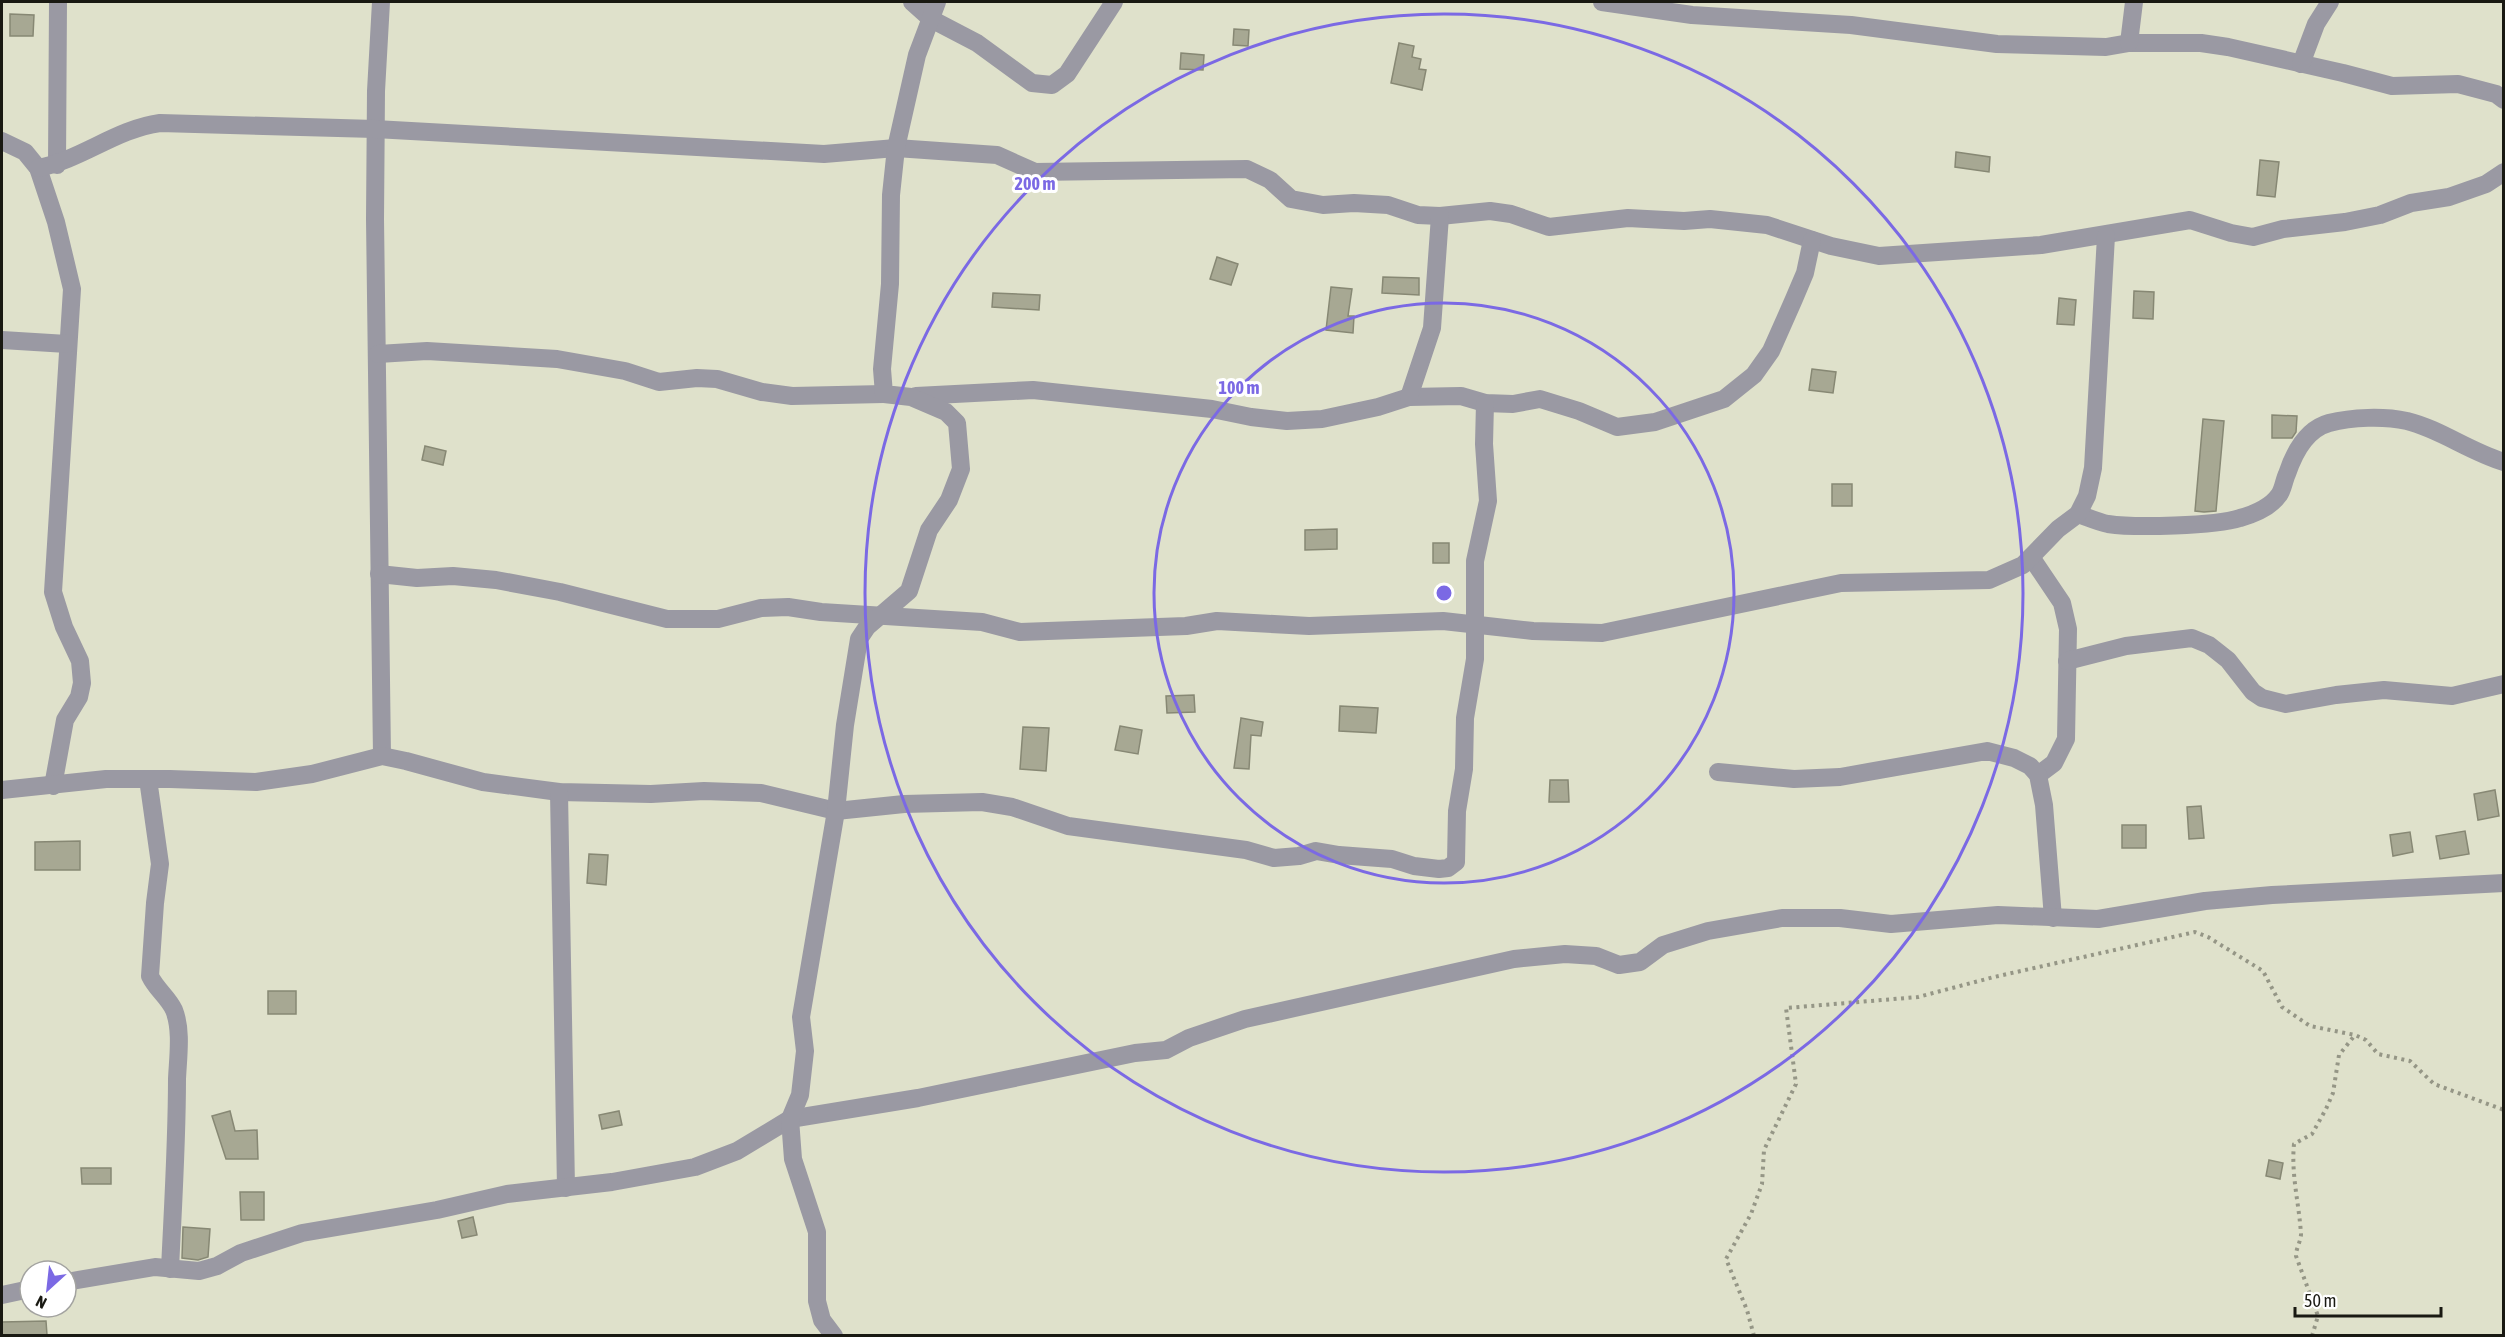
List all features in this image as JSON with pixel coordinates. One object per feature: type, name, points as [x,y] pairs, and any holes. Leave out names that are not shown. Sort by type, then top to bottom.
[{"type":"street","points":[[57,165],[58,2]]},
{"type":"street","points":[[381,2],[375,129],[382,756]]},
{"type":"street","points":[[912,2],[931,19],[977,43],[1032,83],[1052,85],[1067,74],[1114,2]]},
{"type":"street","points":[[884,394],[882,369],[890,284],[891,195],[896,148],[916,55],[937,2]]},
{"type":"street","points":[[1602,2],[1692,15],[1851,25],[1997,44],[2106,47],[2129,43],[2201,43],[2392,86],[2458,84],[2501,93]]},
{"type":"street","points":[[2129,43],[2134,2]]},
{"type":"street","points":[[2301,64],[2316,24],[2330,2]]},
{"type":"street","points":[[38,168],[57,165],[124,132],[144,125],[160,123],[375,129],[824,154],[896,148],[996,155],[1035,172],[1247,169],[1270,180],[1291,199],[1323,205],[1388,205],[1418,215],[1440,216],[1490,211],[1511,214],[1549,227],[1628,218],[1684,221],[1710,219],[1767,225],[1831,246],[1879,256],[2041,245],[2106,236],[2190,220],[2231,233],[2253,237],[2283,229],[2345,222],[2380,214],[2411,203],[2449,197],[2486,184],[2504,172]]},
{"type":"street","points":[[2,141],[25,152],[38,168],[56,222],[72,289],[54,592],[64,627],[80,661],[82,682],[79,697],[65,720],[53,786]]},
{"type":"street","points":[[1409,397],[1432,327],[1440,216]]},
{"type":"street","points":[[379,574],[417,578],[453,576],[496,580],[560,592],[667,619],[718,619],[761,608],[788,607],[821,612],[933,617],[982,622],[1020,632],[1186,626],[1217,621],[1309,626],[1400,622],[1474,623],[1533,631],[1602,633],[1841,583],[1989,580],[2023,565],[2058,529],[2078,514],[2087,496],[2092,468],[2106,236]]},
{"type":"street","points":[[378,354],[427,351],[557,359],[617,369],[659,382],[697,378],[717,380],[762,392],[792,396],[884,394],[911,397],[1033,390],[1212,409],[1287,421],[1322,419],[1378,407],[1409,397],[1461,396],[1485,403],[1513,404],[1539,399],[1579,411],[1617,427],[1654,422],[1724,399],[1754,375],[1770,351],[1805,273],[1812,240]]},
{"type":"street","points":[[2,340],[68,344]]},
{"type":"street","points":[[834,1335],[822,1320],[817,1301],[817,1232],[793,1159],[790,1119],[800,1095],[805,1051],[801,1017],[836,811],[845,725],[859,639],[867,627],[909,591],[929,530],[949,500],[961,469],[957,423],[946,412],[911,397]]},
{"type":"street","points":[[2,790],[106,779],[256,782],[312,774],[382,756],[483,782],[559,792],[761,793],[836,811],[904,804],[982,801],[1012,807],[1068,826],[1246,850],[1274,858],[1299,856],[1316,851],[1392,859],[1414,866],[1449,868],[1456,862],[1457,811],[1464,769],[1465,718],[1475,659],[1475,561],[1488,501],[1484,444],[1485,403]]},
{"type":"street","points":[[2078,514],[2107,524],[2150,525],[2238,519],[2264,510],[2279,495],[2290,465],[2312,431],[2328,423],[2351,420],[2386,418],[2408,421],[2482,455],[2504,462]]},
{"type":"street","points":[[2031,557],[2062,603],[2068,629],[2066,739],[2054,763],[2038,775]]},
{"type":"street","points":[[2067,661],[2126,646],[2192,638],[2209,645],[2228,660],[2253,692],[2262,698],[2286,704],[2336,695],[2384,690],[2452,696],[2504,684]]},
{"type":"street","points":[[1718,772],[1794,779],[1840,777],[1987,751],[2014,758],[2030,766],[2038,775],[2046,824],[2053,918]]},
{"type":"street","points":[[148,779],[160,864],[150,976],[174,1010],[178,1030],[177,1122],[170,1269]]},
{"type":"street","points":[[559,792],[566,1188]]},
{"type":"street","points":[[78,1280],[155,1268],[200,1271],[217,1266],[241,1253],[302,1233],[437,1210],[507,1194],[566,1188],[695,1167],[737,1151],[790,1119],[918,1098],[1135,1053],[1166,1050],[1189,1038],[1245,1019],[1514,959],[1566,954],[1596,956],[1619,965],[1640,962],[1663,945],[1708,931],[1782,918],[1840,918],[1892,924],[1998,915],[2098,919],[2205,901],[2272,895],[2504,883]]},
{"type":"street","points":[[2,1295],[18,1292]]},
{"type":"path","points":[[1754,1335],[1747,1310],[1726,1259],[1751,1214],[1762,1184],[1764,1150],[1796,1084],[1786,1008],[1918,997],[1994,977],[2194,932],[2208,937],[2263,971],[2282,1007],[2289,1014],[2310,1026],[2355,1035],[2366,1040],[2379,1054],[2410,1061],[2434,1084],[2504,1110]]},
{"type":"path","points":[[2312,1335],[2318,1316],[2296,1256],[2296,1248],[2301,1238],[2294,1186],[2294,1144],[2312,1134],[2326,1109],[2333,1094],[2338,1056],[2355,1035]]},
{"type":"building","points":[[10,14],[34,15],[33,36],[10,36]]},
{"type":"building","points":[[1234,29],[1249,30],[1248,46],[1233,45]]},
{"type":"building","points":[[1399,43],[1414,46],[1412,57],[1421,59],[1419,69],[1426,70],[1422,90],[1391,83]]},
{"type":"building","points":[[1181,53],[1204,55],[1203,70],[1180,69]]},
{"type":"building","points":[[1956,152],[1990,157],[1989,172],[1955,167]]},
{"type":"building","points":[[2260,160],[2279,162],[2275,197],[2257,195]]},
{"type":"building","points":[[1217,257],[1238,264],[1231,285],[1210,279]]},
{"type":"building","points":[[1383,277],[1419,278],[1419,295],[1382,293]]},
{"type":"building","points":[[1331,287],[1352,289],[1348,316],[1354,316],[1353,333],[1326,330]]},
{"type":"building","points":[[2134,291],[2154,292],[2153,319],[2133,318]]},
{"type":"building","points":[[993,293],[1040,295],[1039,310],[992,307]]},
{"type":"building","points":[[2059,298],[2076,300],[2074,325],[2057,324]]},
{"type":"building","points":[[1812,369],[1836,372],[1833,393],[1809,390]]},
{"type":"building","points":[[2272,415],[2297,416],[2296,432],[2292,438],[2272,438]]},
{"type":"building","points":[[2203,419],[2224,421],[2216,511],[2204,512],[2195,511]]},
{"type":"building","points":[[425,446],[446,451],[443,465],[422,460]]},
{"type":"building","points":[[1832,484],[1852,484],[1852,506],[1832,506]]},
{"type":"building","points":[[1337,529],[1337,549],[1305,550],[1305,530]]},
{"type":"building","points":[[1433,543],[1449,543],[1449,563],[1433,563]]},
{"type":"building","points":[[1194,695],[1195,712],[1167,713],[1166,696]]},
{"type":"building","points":[[1340,706],[1378,708],[1376,733],[1339,731]]},
{"type":"building","points":[[1241,718],[1263,722],[1261,736],[1251,735],[1249,769],[1234,768]]},
{"type":"building","points":[[1120,726],[1142,730],[1138,754],[1115,750]]},
{"type":"building","points":[[1023,727],[1049,728],[1046,771],[1020,769]]},
{"type":"building","points":[[1550,780],[1568,780],[1569,802],[1549,802]]},
{"type":"building","points":[[2495,790],[2499,816],[2478,820],[2474,794]]},
{"type":"building","points":[[2201,806],[2204,838],[2189,839],[2187,807]]},
{"type":"building","points":[[2122,825],[2146,825],[2146,848],[2122,848]]},
{"type":"building","points":[[2465,831],[2469,854],[2440,859],[2436,836]]},
{"type":"building","points":[[2410,832],[2413,852],[2393,856],[2390,835]]},
{"type":"building","points":[[80,841],[80,870],[35,870],[35,842]]},
{"type":"building","points":[[589,854],[608,855],[606,885],[587,883]]},
{"type":"building","points":[[268,991],[296,991],[296,1014],[268,1014]]},
{"type":"building","points":[[230,1111],[235,1131],[257,1130],[258,1159],[226,1159],[212,1116]]},
{"type":"building","points":[[619,1111],[622,1125],[602,1129],[599,1115]]},
{"type":"building","points":[[2269,1160],[2283,1163],[2280,1179],[2266,1176]]},
{"type":"building","points":[[81,1168],[111,1168],[111,1184],[82,1184]]},
{"type":"building","points":[[240,1192],[264,1192],[264,1220],[241,1220]]},
{"type":"building","points":[[473,1217],[477,1235],[462,1238],[458,1221]]},
{"type":"building","points":[[183,1227],[210,1229],[208,1257],[198,1260],[182,1258]]},
{"type":"building","points":[[46,1321],[47,1335],[2,1335],[2,1322]]}]
